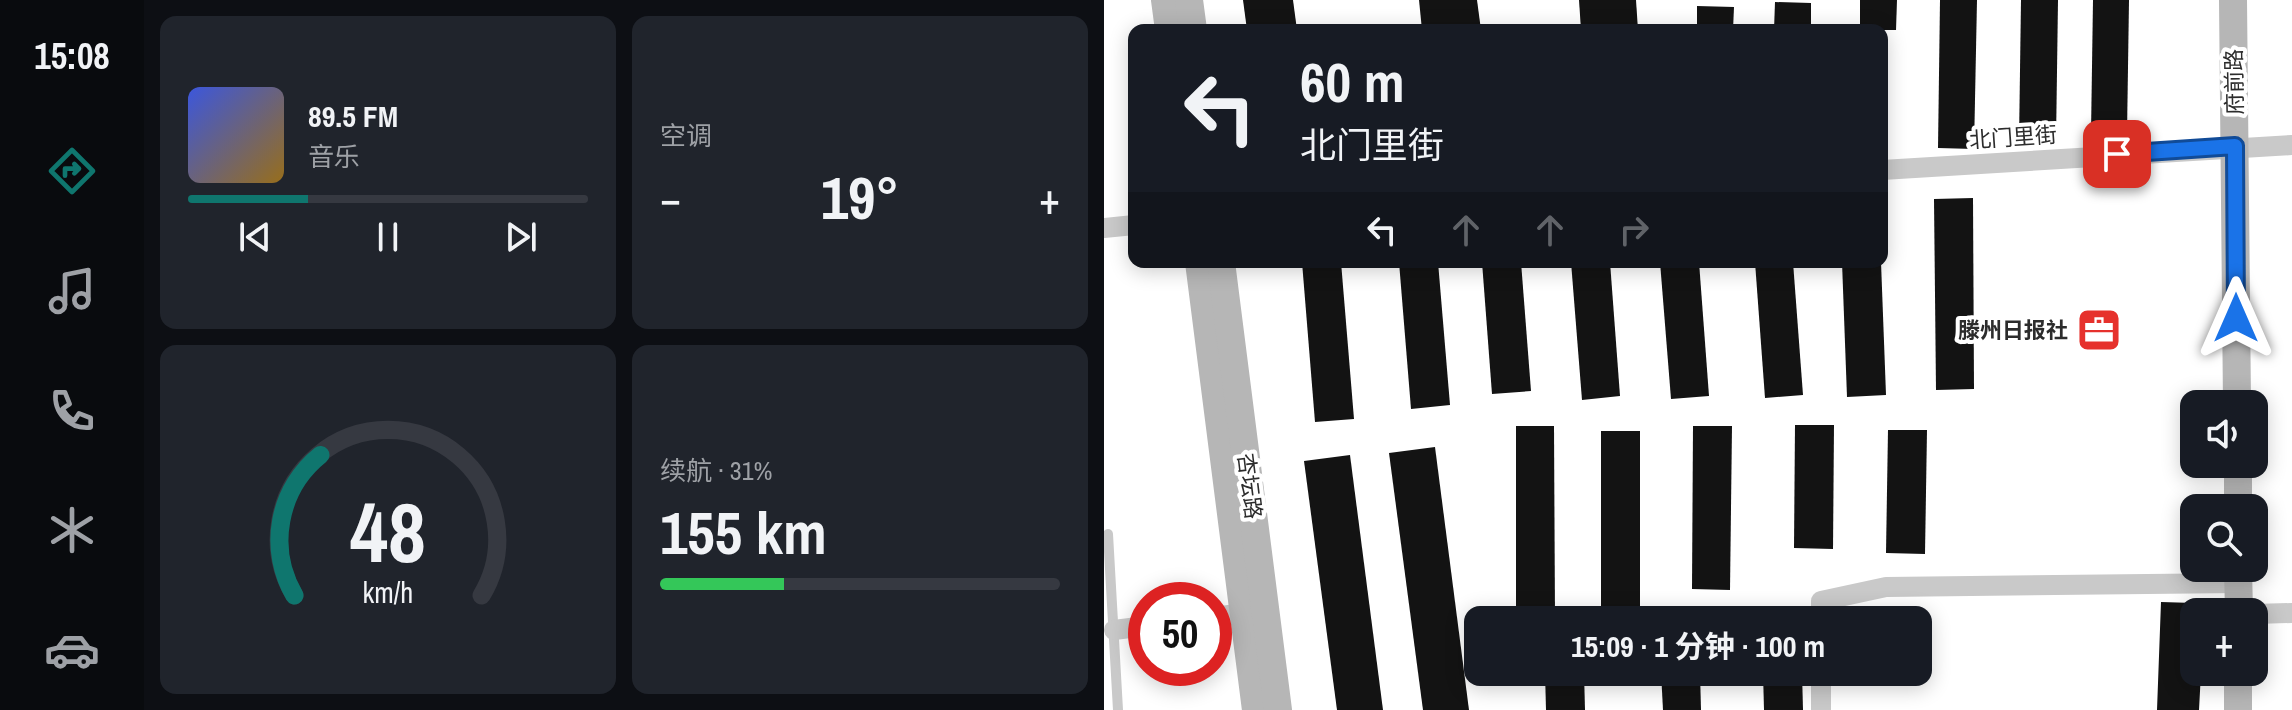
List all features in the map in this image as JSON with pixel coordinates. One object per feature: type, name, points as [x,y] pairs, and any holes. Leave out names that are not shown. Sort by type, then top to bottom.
[{"type":"main road","points":[[1165,0],[1168,24]]},
{"type":"main road","points":[[1189,0],[1192,24]]},
{"type":"main road","name":"府前路","points":[[2233,0],[2237,390]]},
{"type":"main road","name":"杏坛路","points":[[1200,268],[1256,710]]},
{"type":"main road","name":"杏坛路","points":[[1222,268],[1278,710]]},
{"type":"main road","points":[[2238,686],[2238,710]]},
{"type":"street","name":"北门里街","points":[[1888,170],[2235,146],[2292,145]]},
{"type":"street","points":[[1104,228],[1128,226]]},
{"type":"street","points":[[1821,606],[1821,601],[1886,587],[2180,577]]},
{"type":"street","points":[[1232,615],[1244,613]]},
{"type":"street","points":[[2268,614],[2292,613]]},
{"type":"street","points":[[1114,630],[1128,628]]},
{"type":"street","points":[[1821,686],[1821,710]]},
{"type":"lane","points":[[1108,534],[1118,710]]},
{"type":"building","points":[[1243,0],[1293,0],[1296,24],[1246,24]]},
{"type":"building","points":[[1419,0],[1477,0],[1480,24],[1421,24]]},
{"type":"building","points":[[1579,0],[1636,0],[1638,24],[1581,24]]},
{"type":"building","points":[[1860,0],[1897,0],[1896,30],[1888,30],[1888,24],[1860,24]]},
{"type":"building","points":[[1940,0],[1977,0],[1974,149],[1938,148]]},
{"type":"building","points":[[2021,0],[2058,0],[2056,142],[2019,141]]},
{"type":"building","points":[[2093,0],[2129,0],[2127,134],[2091,133]]},
{"type":"building","points":[[1775,2],[1811,3],[1811,24],[1774,24]]},
{"type":"building","points":[[1697,6],[1734,7],[1733,24],[1697,24]]},
{"type":"building","points":[[1973,198],[1974,389],[1936,390],[1934,199]]},
{"type":"building","points":[[1302,268],[1341,268],[1354,419],[1315,422]]},
{"type":"building","points":[[1399,268],[1439,268],[1450,405],[1411,409]]},
{"type":"building","points":[[1482,268],[1521,268],[1531,391],[1492,394]]},
{"type":"building","points":[[1571,268],[1610,268],[1620,396],[1582,400]]},
{"type":"building","points":[[1660,268],[1699,268],[1709,396],[1671,399]]},
{"type":"building","points":[[1755,268],[1793,268],[1803,395],[1765,398]]},
{"type":"building","points":[[1842,268],[1881,268],[1886,395],[1847,397]]},
{"type":"building","points":[[1795,425],[1834,425],[1833,549],[1794,548]]},
{"type":"building","points":[[1516,426],[1554,426],[1555,606],[1516,606]]},
{"type":"building","points":[[1693,426],[1732,426],[1730,590],[1692,589]]},
{"type":"building","points":[[1888,430],[1927,430],[1925,554],[1886,553]]},
{"type":"building","points":[[1601,431],[1640,431],[1640,606],[1601,606]]},
{"type":"building","points":[[1435,447],[1469,710],[1423,710],[1389,453]]},
{"type":"building","points":[[1350,455],[1383,710],[1337,710],[1304,461]]},
{"type":"building","points":[[2161,602],[2180,603],[2180,686],[2200,686],[2199,710],[2157,710]]},
{"type":"building","points":[[1545,686],[1584,686],[1585,710],[1546,710]]},
{"type":"building","points":[[1662,686],[1700,686],[1701,710],[1663,710]]},
{"type":"building","points":[[1763,686],[1802,686],[1803,710],[1764,710]]},
{"type":"place","name":"滕州日报社","points":[[2099,330]]},
{"type":"route","points":[[2117,154],[2235,146],[2236,318]]}]
